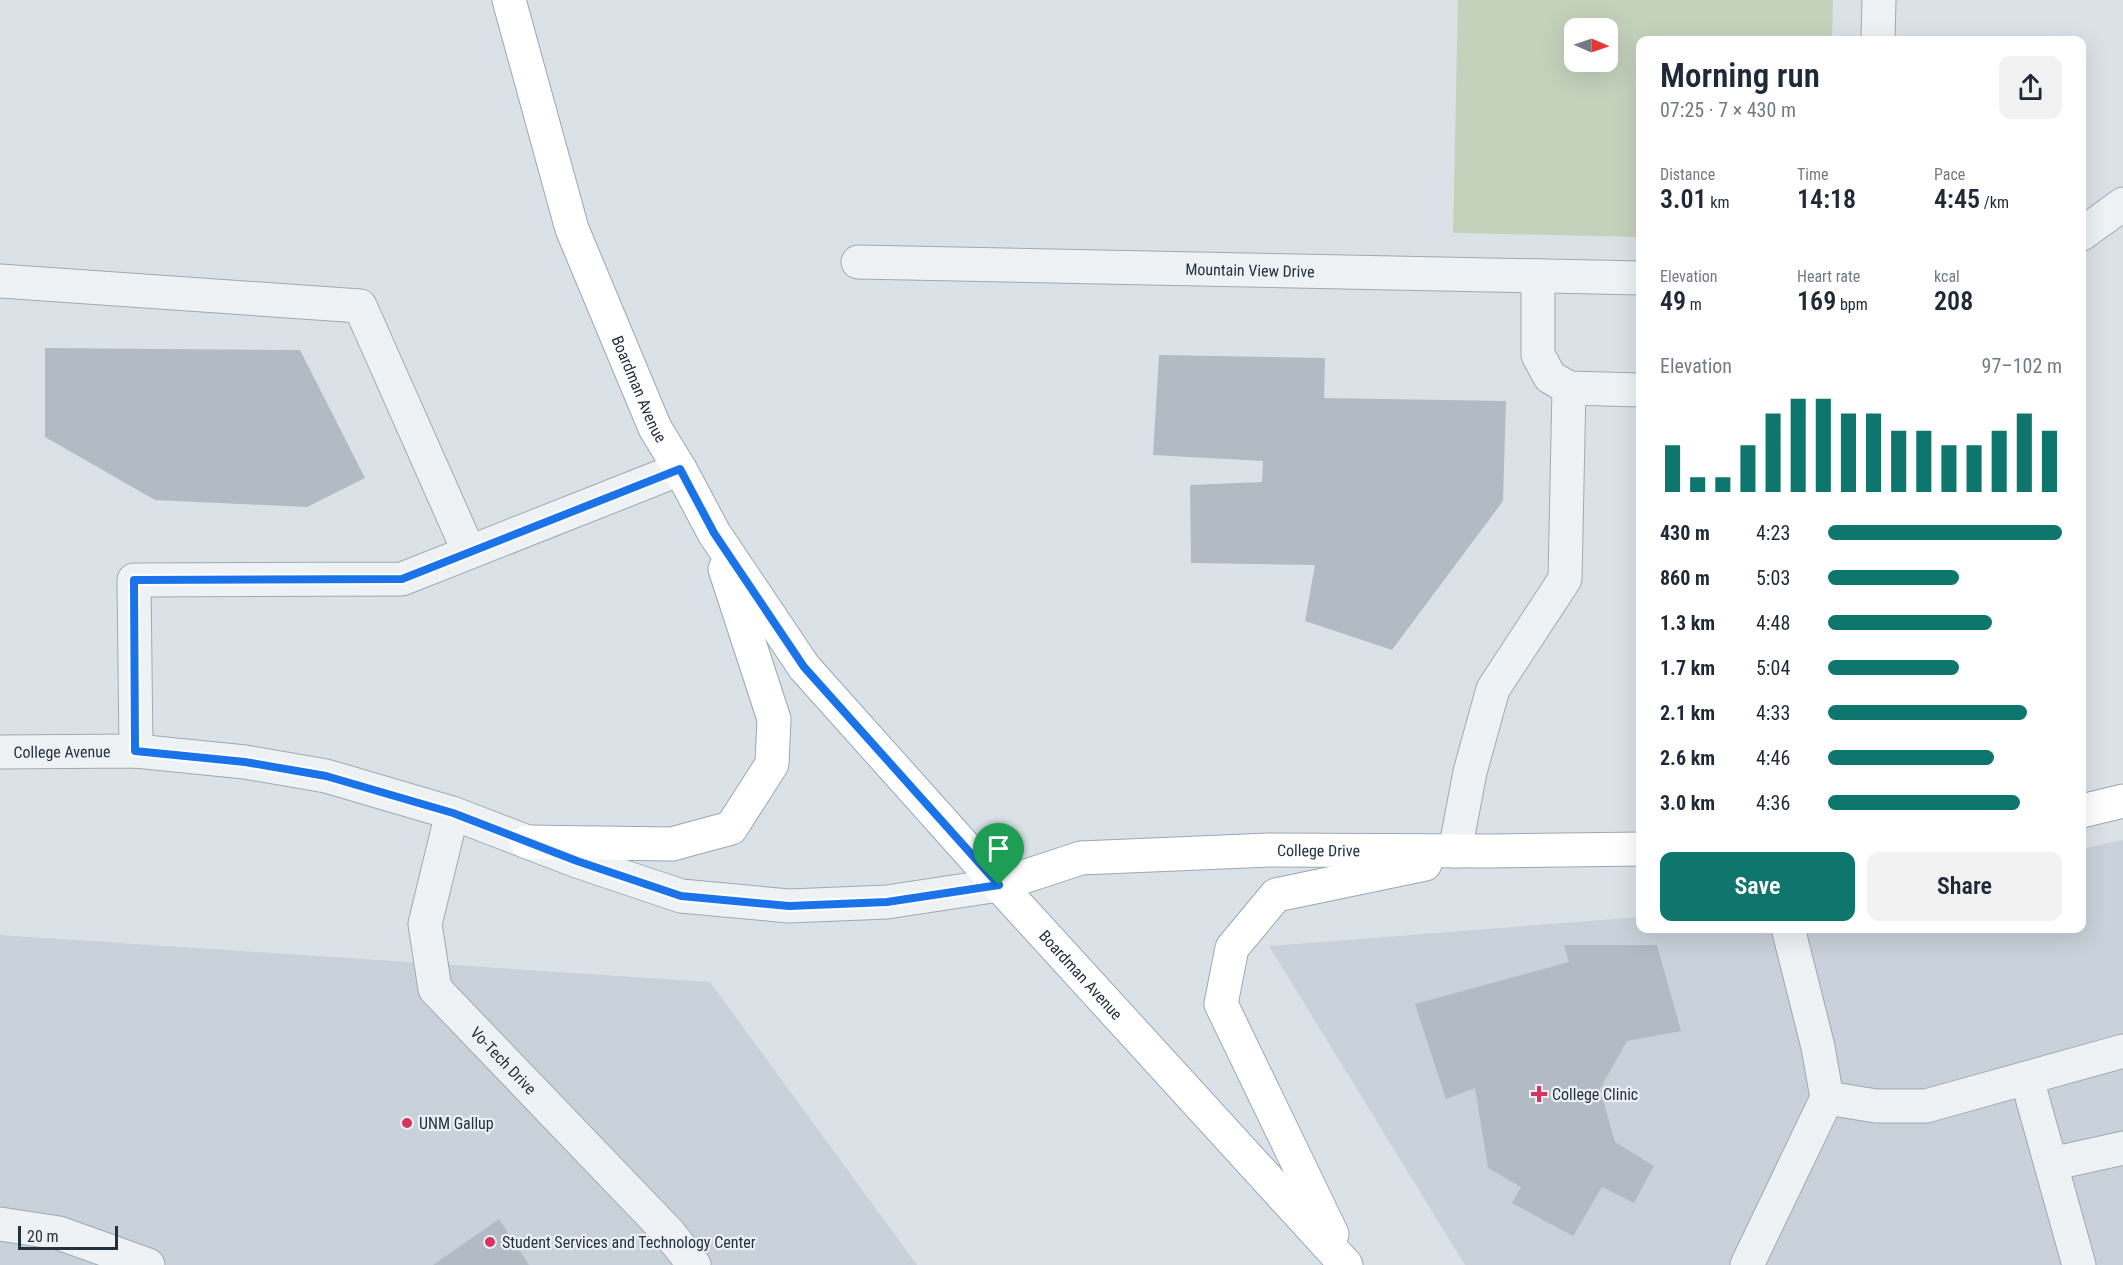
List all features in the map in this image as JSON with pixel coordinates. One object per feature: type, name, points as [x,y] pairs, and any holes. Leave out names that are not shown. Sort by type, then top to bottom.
[{"type":"main road","name":"Boardman Avenue","points":[[509,0],[572,229],[655,428],[714,533],[804,667],[999,885],[1347,1265]]},
{"type":"main road","points":[[527,842],[672,844],[731,828],[772,764],[774,719],[714,533]]},
{"type":"main road","points":[[2086,810],[2123,801]]},
{"type":"main road","name":"College Drive","points":[[999,885],[1081,858],[1269,850],[1636,849]]},
{"type":"main road","points":[[1347,1265],[1221,1004],[1232,948],[1276,895],[1489,851]]},
{"type":"street","points":[[1878,36],[1879,0]]},
{"type":"street","points":[[2086,231],[2123,204]]},
{"type":"street","name":"Mountain View Drive","points":[[858,262],[1636,278]]},
{"type":"street","points":[[1538,276],[1539,355],[1550,377],[1569,388],[1636,390]]},
{"type":"street","points":[[0,281],[360,306],[469,552]]},
{"type":"street","points":[[1455,851],[1470,772],[1493,689],[1565,579],[1569,388]]},
{"type":"street","points":[[135,751],[134,580],[402,579],[680,469]]},
{"type":"street","name":"College Avenue","points":[[0,752],[135,751],[245,762],[326,776],[453,813],[527,842],[681,896],[789,906],[887,902],[999,885]]},
{"type":"street","name":"Vo-Tech Drive","points":[[453,813],[424,924],[435,989],[669,1233],[694,1265]]},
{"type":"street","points":[[1747,1265],[1827,1098],[1818,1047],[1789,933]]},
{"type":"street","points":[[1827,1098],[1876,1106],[1926,1106],[2123,1051]]},
{"type":"street","points":[[2027,1079],[2079,1265]]},
{"type":"street","points":[[2051,1164],[2123,1148]]},
{"type":"street","points":[[0,1224],[59,1233],[148,1265]]},
{"type":"shaded area","points":[[2123,840],[2123,1265],[1465,1265],[1269,946],[1636,917],[1636,933],[2086,933],[2086,848]]},
{"type":"shaded area","name":"UNM Gallup","points":[[0,935],[710,982],[917,1265],[0,1265]]},
{"type":"green space","points":[[1458,0],[1833,0],[1832,36],[1636,36],[1636,237],[1453,233]]},
{"type":"building","points":[[45,348],[300,350],[365,478],[307,507],[155,500],[45,437]]},
{"type":"building","points":[[1159,355],[1325,358],[1324,398],[1506,401],[1503,501],[1392,650],[1305,621],[1315,565],[1191,563],[1190,485],[1262,482],[1263,461],[1153,455]]},
{"type":"building","name":"College Clinic","points":[[1564,945],[1657,945],[1681,1031],[1627,1041],[1600,1089],[1615,1142],[1654,1166],[1634,1203],[1602,1187],[1573,1236],[1512,1203],[1521,1187],[1488,1168],[1475,1088],[1446,1099],[1415,1004],[1569,962]]},
{"type":"building","name":"Student Services and Technology Center","points":[[499,1219],[529,1265],[433,1265]]},
{"type":"place","name":"College Clinic","points":[[1539,1094]]},
{"type":"place","name":"UNM Gallup","points":[[407,1123]]},
{"type":"place","name":"Student Services and Technology Center","points":[[490,1242]]},
{"type":"route","points":[[680,469],[714,533],[804,667],[999,885],[887,902],[789,906],[681,896],[577,861],[453,813],[326,776],[245,762],[135,751],[134,580],[402,579],[680,469]]}]
